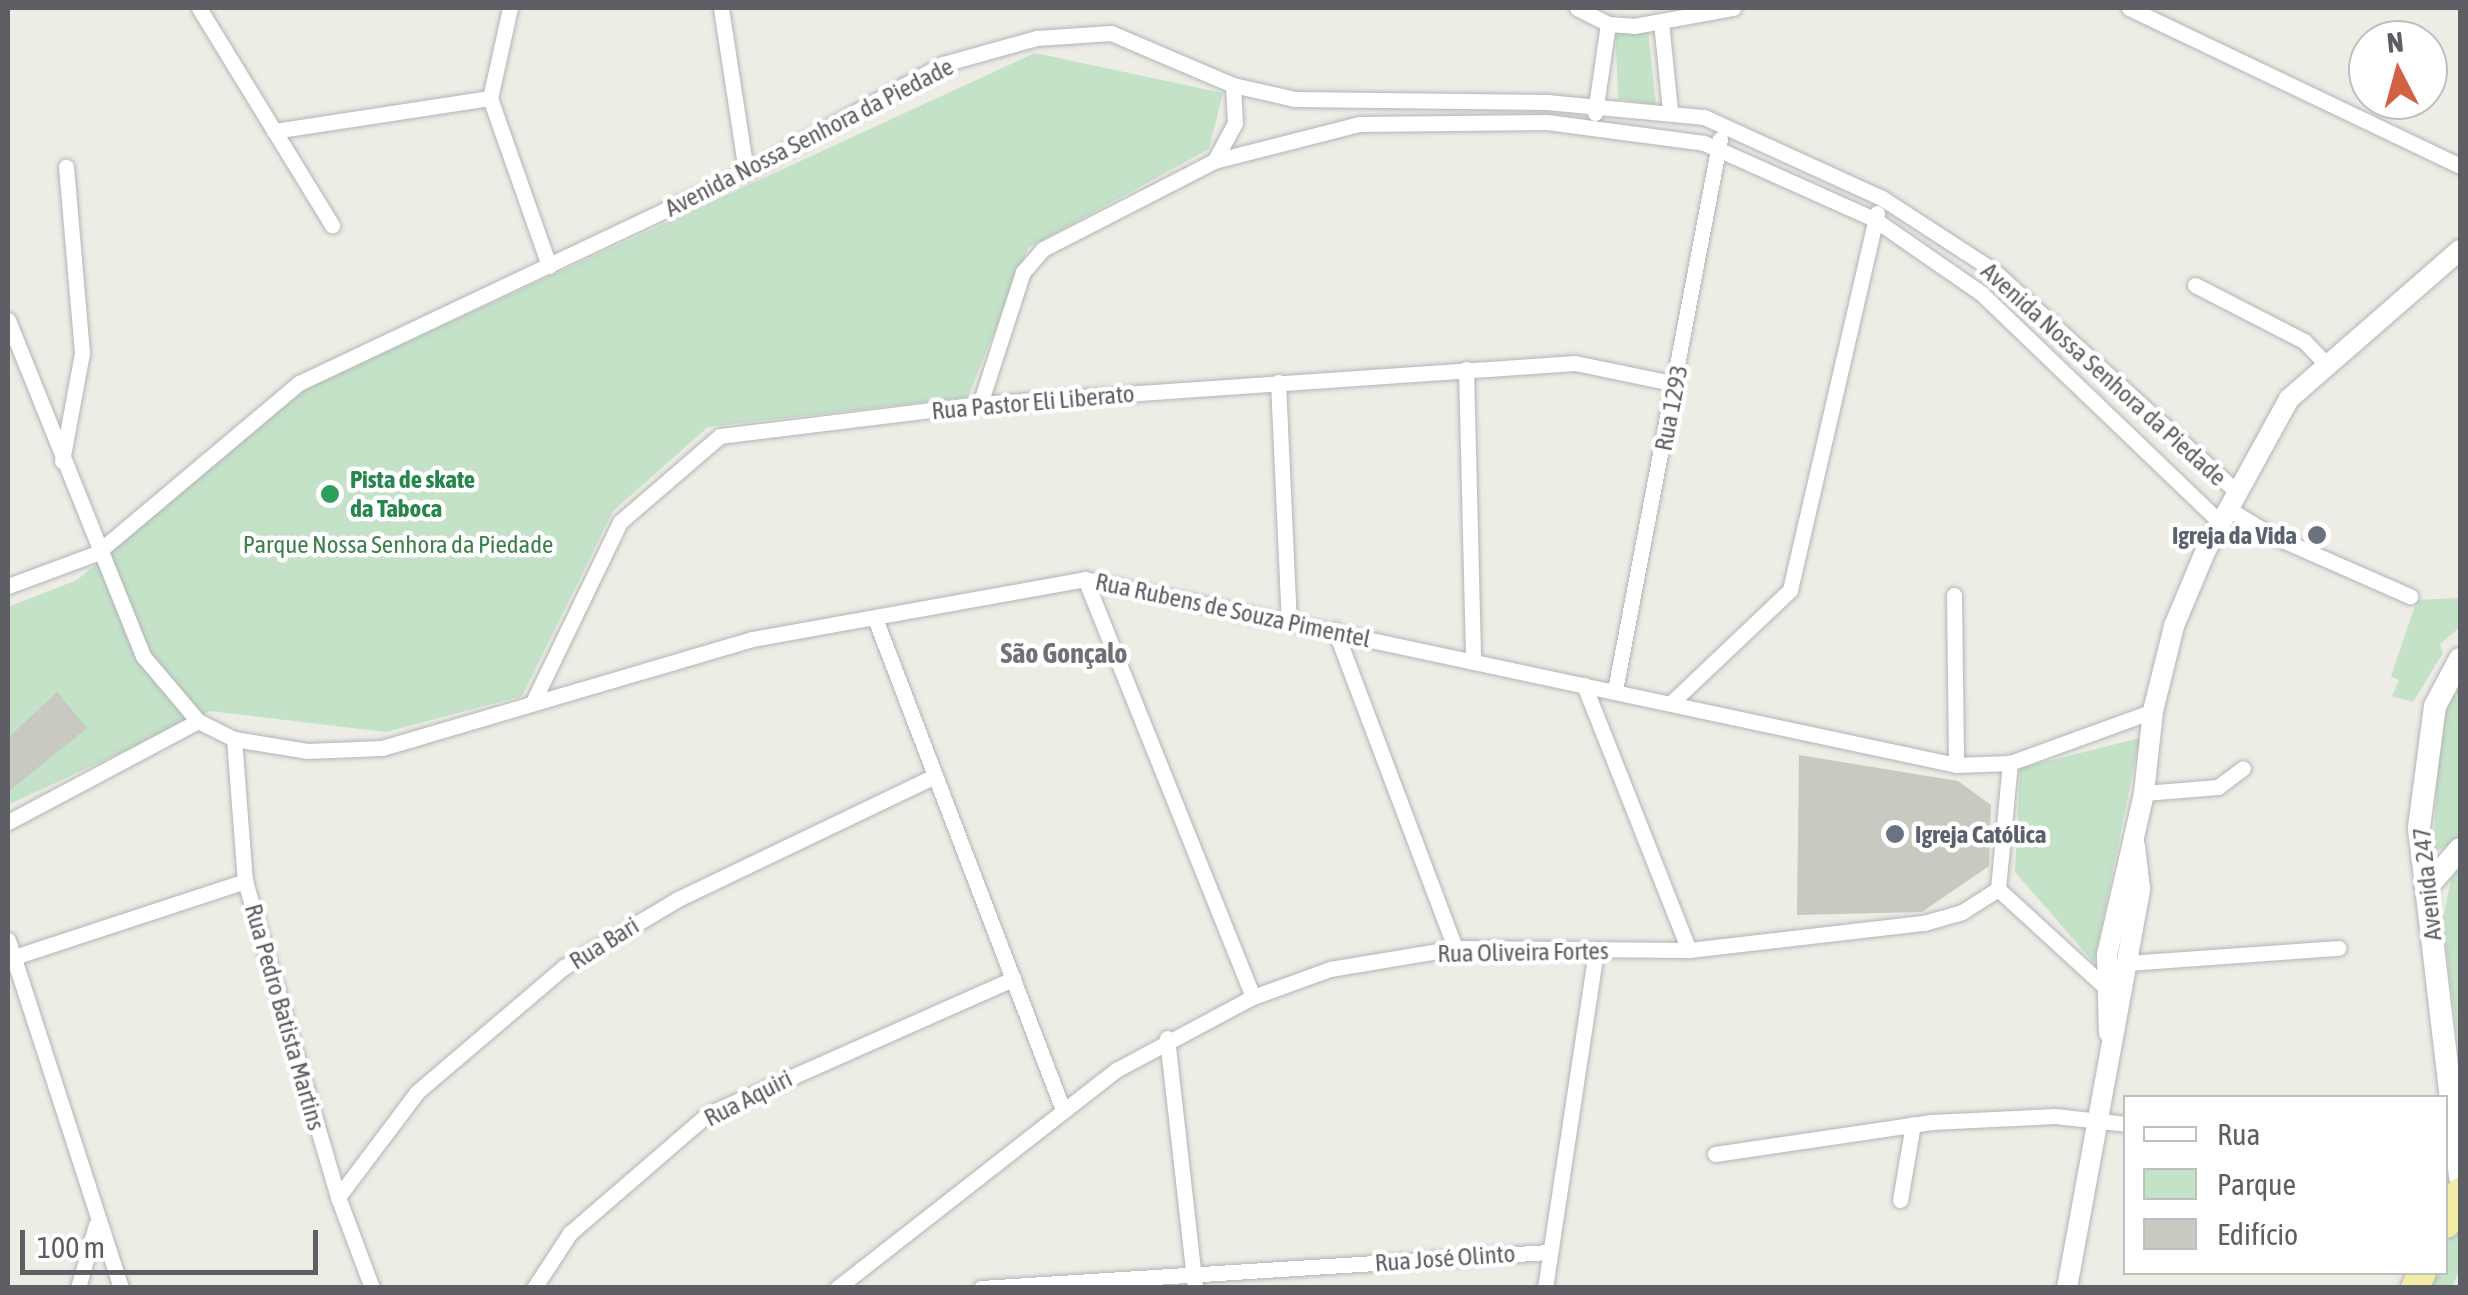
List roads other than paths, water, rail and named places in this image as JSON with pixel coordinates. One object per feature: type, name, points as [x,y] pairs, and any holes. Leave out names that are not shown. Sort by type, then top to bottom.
[{"type":"highway","points":[[2448,1219],[2460,1192]]},
{"type":"main road","name":"Avenida 247","points":[[2460,659],[2435,706],[2422,771],[2419,828],[2460,1176]]},
{"type":"main road","points":[[2426,888],[2460,849]]},
{"type":"street","points":[[198,8],[332,225]]},
{"type":"street","points":[[510,8],[490,98],[548,266]]},
{"type":"street","points":[[721,8],[746,172]]},
{"type":"street","points":[[1577,8],[1608,24],[1661,22],[1733,8]]},
{"type":"street","points":[[2130,8],[2460,166]]},
{"type":"street","points":[[1661,22],[1670,110]]},
{"type":"street","points":[[1594,127],[1608,24]]},
{"type":"street","name":"Avenida Nossa Senhora da Piedade","points":[[8,586],[98,553],[299,383],[746,172],[943,64],[1037,38],[1111,33],[1233,85],[1295,99],[1670,110],[1720,124],[1882,198],[1993,270],[2228,507]]},
{"type":"street","points":[[1214,161],[1230,136],[1237,108],[1233,85]]},
{"type":"street","points":[[274,131],[490,98]]},
{"type":"street","name":"Avenida Nossa Senhora da Piedade","points":[[980,404],[1022,272],[1043,248],[1214,161],[1360,124],[1594,127],[1720,148],[1874,219],[1981,293],[2228,507]]},
{"type":"street","name":"Rua 1293","points":[[1615,690],[1720,148],[1720,124]]},
{"type":"street","points":[[1230,136],[1242,152]]},
{"type":"street","points":[[62,462],[82,353],[66,167]]},
{"type":"street","points":[[1671,703],[1790,590],[1882,198]]},
{"type":"street","points":[[2067,1288],[2109,1032],[2118,888],[2135,838],[2153,710],[2174,626],[2228,507],[2289,399],[2324,362],[2460,250]]},
{"type":"street","points":[[2196,285],[2304,340],[2324,362]]},
{"type":"street","name":"Rua Rubens de Souza Pimentel","points":[[8,320],[106,574],[143,656],[198,721],[234,740],[307,751],[382,748],[752,640],[876,622],[1085,579],[1956,764],[2010,763],[2153,710]]},
{"type":"street","name":"Rua Pastor Eli Liberato","points":[[534,702],[620,522],[720,436],[980,404],[1574,363],[1676,384]]},
{"type":"street","points":[[1466,369],[1473,662]]},
{"type":"street","points":[[1278,382],[1289,621]]},
{"type":"street","points":[[2228,507],[2274,536],[2410,596]]},
{"type":"street","points":[[1085,579],[1254,997]]},
{"type":"street","points":[[1954,595],[1956,764]]},
{"type":"street","points":[[876,622],[1063,1110]]},
{"type":"street","points":[[1334,630],[1454,948]]},
{"type":"street","points":[[1584,685],[1690,950]]},
{"type":"street","points":[[8,822],[198,721]]},
{"type":"street","name":"Rua Pedro Batista Martins","points":[[234,740],[245,881],[338,1197],[372,1288]]},
{"type":"street","points":[[2010,763],[1998,889],[2114,988]]},
{"type":"street","points":[[2144,793],[2218,786],[2243,768]]},
{"type":"street","name":"Rua Bari","points":[[338,1197],[417,1092],[564,967],[678,899],[935,776]]},
{"type":"street","points":[[2114,988],[2128,963],[2140,889],[2135,838]]},
{"type":"street","points":[[12,957],[245,881]]},
{"type":"street","name":"Rua Oliveira Fortes","points":[[837,1288],[1063,1110],[1168,1038],[1254,997],[1330,969],[1454,948],[1690,950],[1924,924],[1962,912],[1998,889]]},
{"type":"street","points":[[8,940],[96,1225],[121,1288]]},
{"type":"street","points":[[2128,963],[2338,948]]},
{"type":"street","points":[[1546,1288],[1596,951]]},
{"type":"street","name":"Rua Aquiri","points":[[534,1288],[570,1233],[708,1114],[1013,979]]},
{"type":"street","points":[[1168,1038],[1195,1281]]},
{"type":"street","points":[[1715,1154],[1914,1124],[2096,1117],[2123,1123]]},
{"type":"street","points":[[1900,1200],[1914,1124]]},
{"type":"street","points":[[78,1288],[96,1225]]},
{"type":"street","name":"Rua José Olinto","points":[[981,1288],[1195,1281],[1549,1252]]},
{"type":"place","name":"Pista de skate da Taboca","points":[[330,494]]},
{"type":"place","name":"Igreja da Vida","points":[[2317,535]]},
{"type":"place","name":"Igreja Católica","points":[[1895,834]]},
{"type":"district","name":"São Gonçalo","points":[[1064,653]]},
{"type":"park label","name":"Parque Nossa Senhora da Piedade","points":[[398,544]]}]
